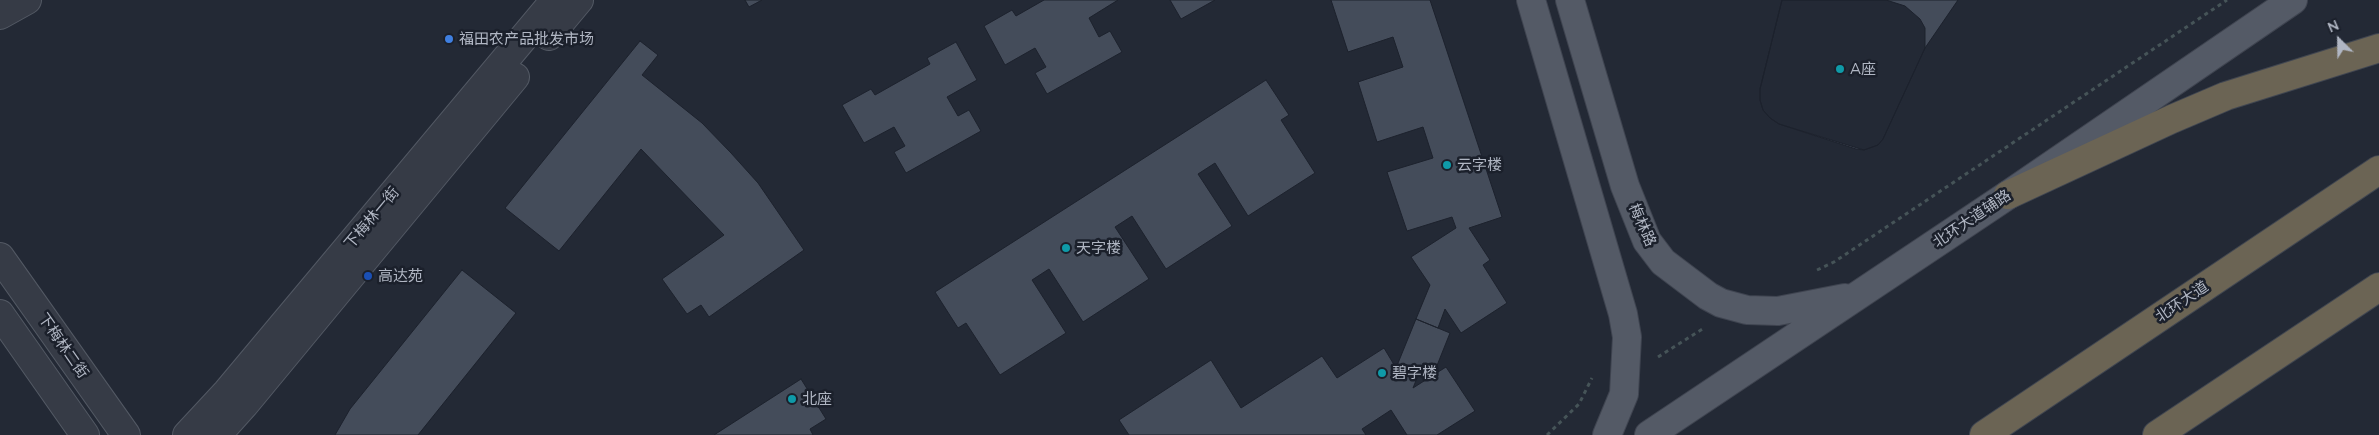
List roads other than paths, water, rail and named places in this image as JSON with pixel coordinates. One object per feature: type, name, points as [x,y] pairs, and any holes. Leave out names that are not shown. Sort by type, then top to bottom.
[{"type":"highway","points":[[2008,195],[2226,96],[2379,48]]},
{"type":"highway","name":"北环大道","points":[[1984,435],[2379,170]]},
{"type":"highway","points":[[2157,435],[2379,287]]},
{"type":"main road","points":[[1531,0],[1624,321],[1627,358],[1624,394],[1607,435]]},
{"type":"main road","name":"梅林路","points":[[1570,0],[1625,186],[1647,241],[1663,262],[1720,303],[1747,310],[1792,309],[1837,300],[1869,288]]},
{"type":"main road","name":"北环大道辅路","points":[[1648,435],[2008,195],[2293,0]]},
{"type":"street","points":[[0,15],[27,0]]},
{"type":"street","name":"下梅林一街","points":[[187,435],[227,392],[555,0]]},
{"type":"street","name":"下梅林一街","points":[[217,435],[579,0]]},
{"type":"street","name":"下梅林二街","points":[[0,257],[126,435]]},
{"type":"street","points":[[0,314],[85,435]]},
{"type":"place","name":"福田农产品批发市场","points":[[449,39]]},
{"type":"place","name":"A座","points":[[1840,69]]},
{"type":"place","name":"云字楼","points":[[1447,165]]},
{"type":"place","name":"天字楼","points":[[1066,248]]},
{"type":"place","name":"高达苑","points":[[368,276]]},
{"type":"place","name":"碧字楼","points":[[1382,373]]},
{"type":"place","name":"北座","points":[[792,399]]}]
